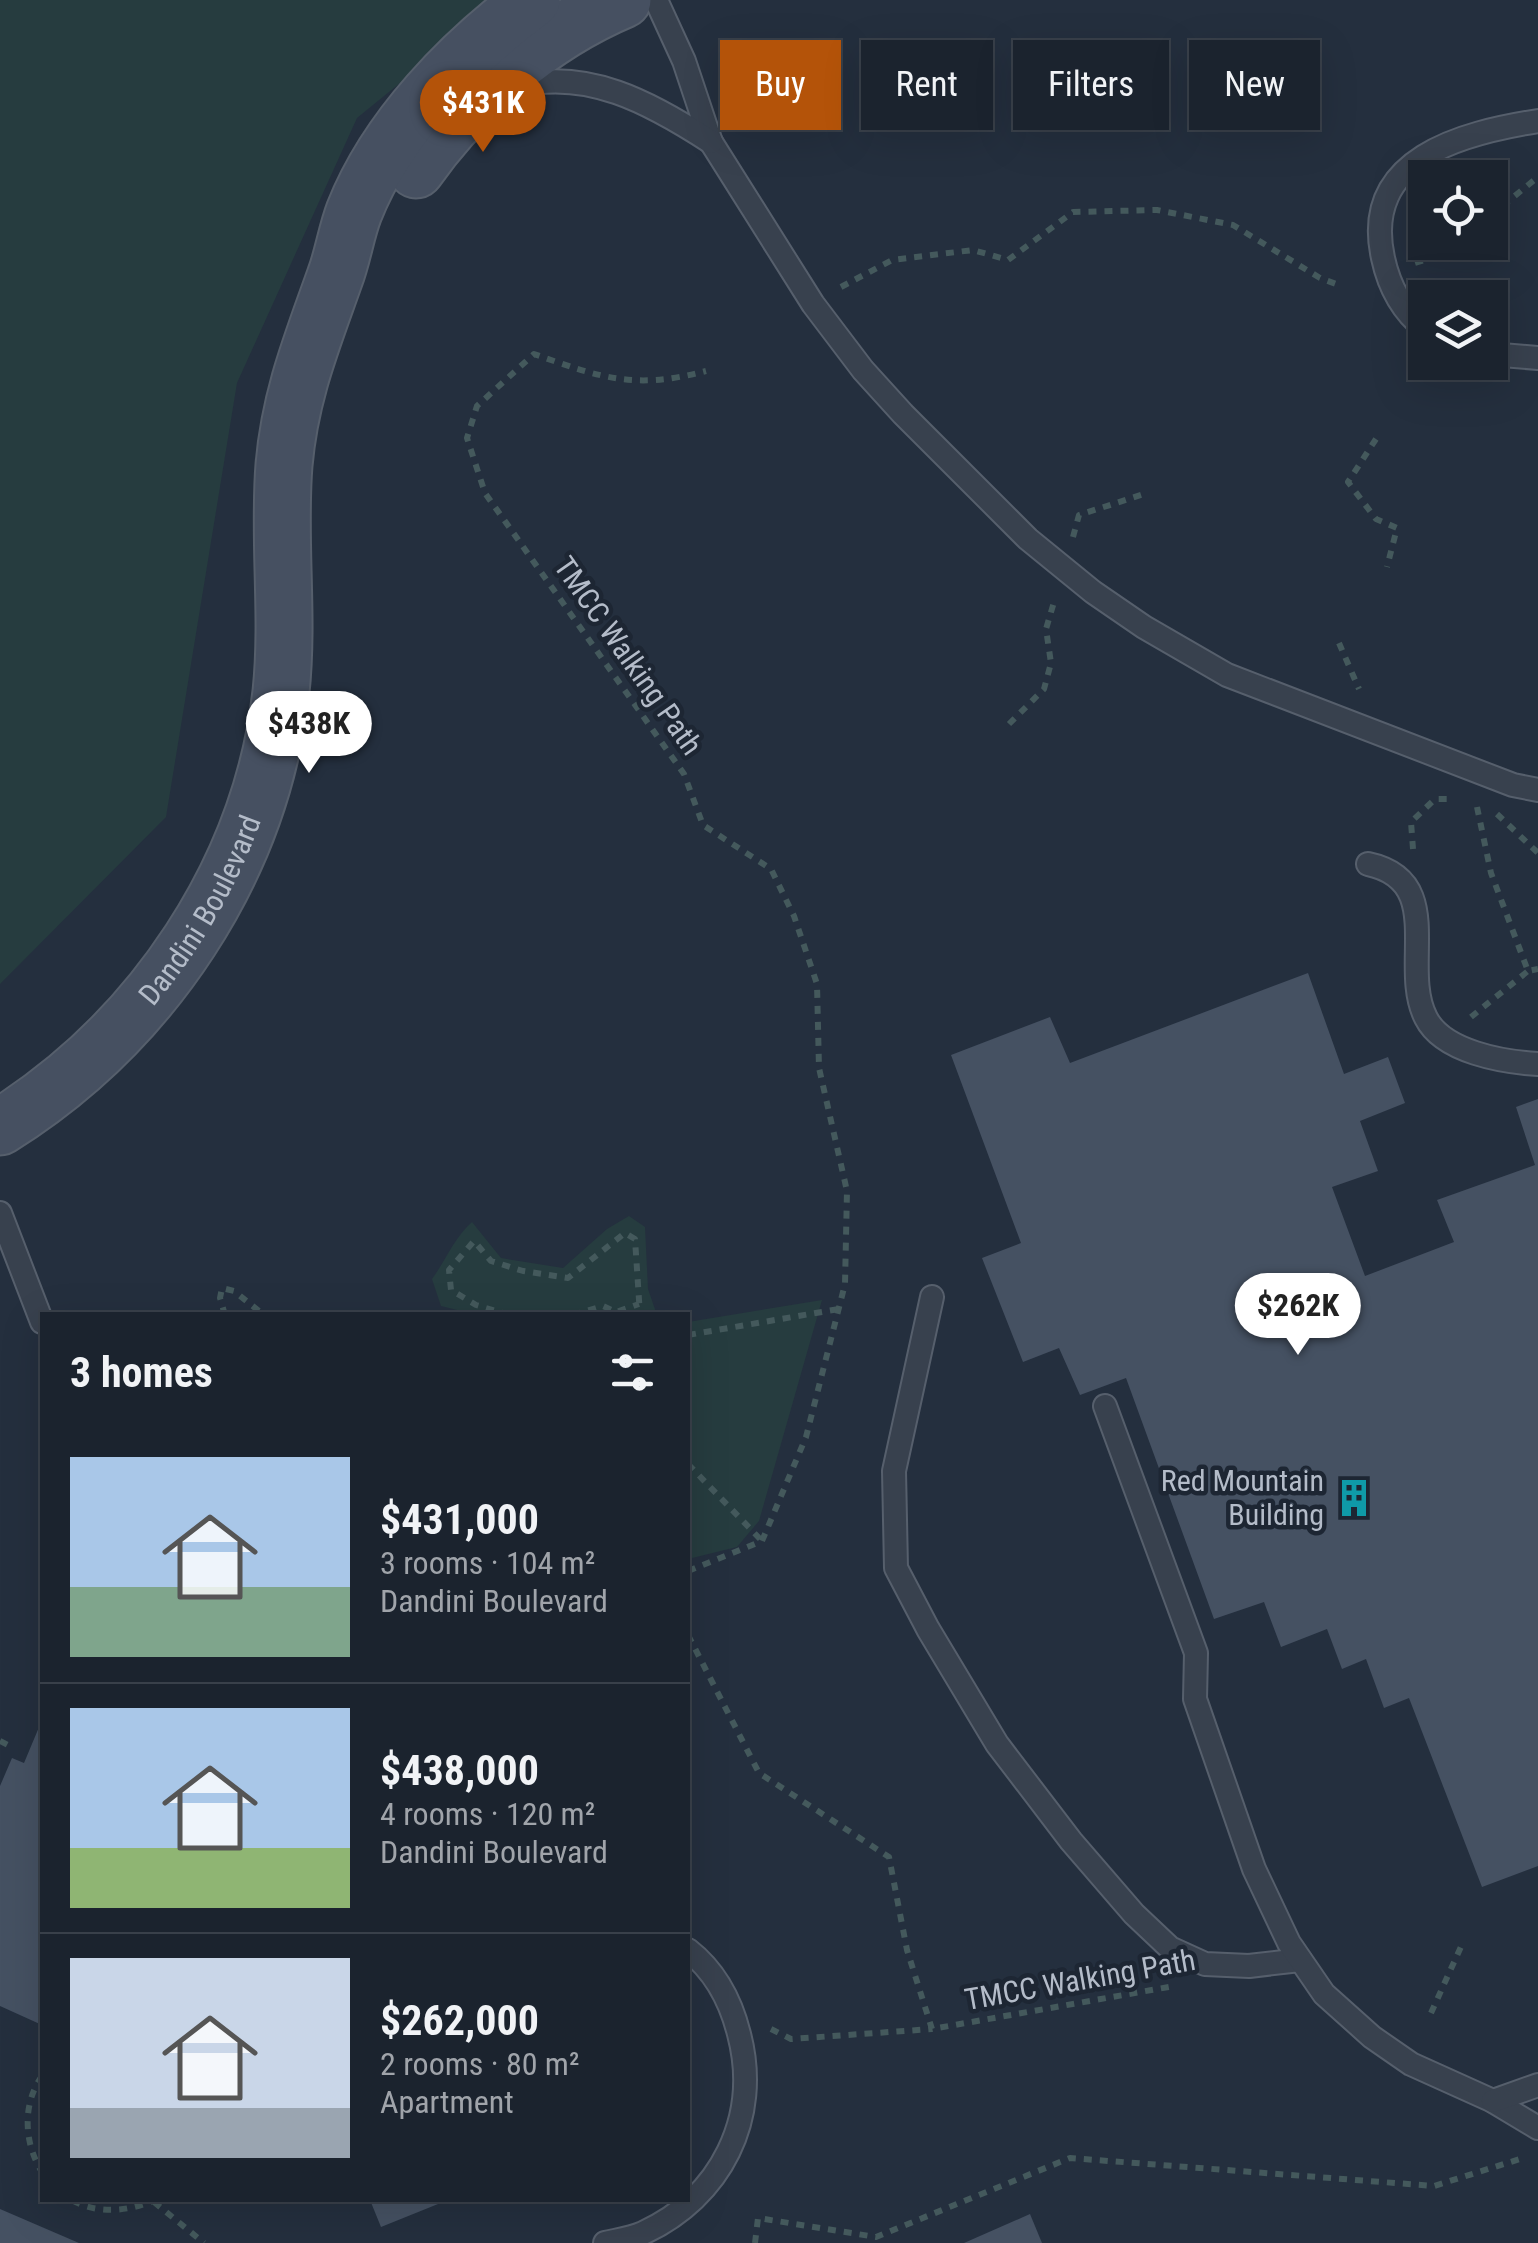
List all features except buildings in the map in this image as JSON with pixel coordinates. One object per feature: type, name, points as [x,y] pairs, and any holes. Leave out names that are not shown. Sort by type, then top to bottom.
[{"type":"main road","name":"Dandini Boulevard","points":[[0,1127],[67,1077],[137,1011],[176,964],[237,856],[270,757],[282,688],[284,466],[290,424],[300,374],[336,276],[355,209],[374,171],[409,121],[468,52],[532,0]]},
{"type":"main road","name":"Dandini Boulevard","points":[[336,276],[362,251],[426,156],[492,85],[578,23],[623,0]]},
{"type":"lane","points":[[656,0],[684,61],[710,142],[774,247],[863,370],[956,470],[1064,570],[1144,627],[1227,675],[1513,785],[1538,790]]},
{"type":"lane","points":[[464,113],[515,86],[560,80],[624,94],[668,114],[710,142]]},
{"type":"lane","points":[[1408,313],[1397,298],[1383,260],[1380,225],[1393,182],[1407,166],[1446,145],[1538,121]]},
{"type":"lane","points":[[1508,356],[1538,358]]},
{"type":"lane","points":[[1368,864],[1388,868],[1403,878],[1410,893],[1416,920],[1419,995],[1428,1022],[1460,1045],[1506,1060],[1538,1064]]},
{"type":"lane","points":[[0,1213],[40,1317]]},
{"type":"lane","points":[[932,1296],[894,1471],[896,1568],[928,1629],[997,1744],[1028,1786],[1134,1914],[1170,1948],[1205,1964],[1249,1966],[1300,1960]]},
{"type":"lane","points":[[1105,1406],[1196,1654],[1195,1700],[1254,1868],[1289,1943],[1324,1994],[1372,2037],[1411,2064],[1493,2101],[1538,2128]]},
{"type":"lane","points":[[690,1952],[718,1983],[731,2008],[746,2058],[739,2134],[720,2171],[690,2201]]},
{"type":"lane","points":[[1493,2101],[1538,2085]]},
{"type":"lane","points":[[606,2243],[642,2234],[689,2202]]},
{"type":"path","points":[[1508,201],[1538,177]]},
{"type":"path","points":[[827,295],[892,260],[973,250],[1008,260],[1073,212],[1157,210],[1234,225],[1336,284]]},
{"type":"path","points":[[1414,263],[1424,260]]},
{"type":"path","name":"TMCC Walking Path","points":[[706,371],[666,382],[602,378],[534,354],[477,406],[467,438],[485,493],[684,774],[704,825],[771,869],[794,916],[817,984],[819,1068],[848,1190],[845,1284],[806,1438],[762,1541]]},
{"type":"path","points":[[1376,440],[1348,482],[1376,519],[1397,528],[1388,567]]},
{"type":"path","points":[[1339,643],[1363,700]]},
{"type":"path","points":[[1411,822],[1435,799],[1470,800],[1492,810],[1538,853]]},
{"type":"path","points":[[1470,800],[1479,809],[1491,873],[1528,971]]},
{"type":"path","points":[[1468,1019],[1528,971],[1538,969]]},
{"type":"path","points":[[499,1312],[476,1305],[451,1290],[450,1270],[474,1241],[491,1261],[568,1278],[626,1233],[635,1240],[639,1312]]},
{"type":"path","points":[[224,1312],[222,1288],[234,1291],[260,1312]]},
{"type":"path","points":[[583,1312],[603,1306],[616,1312],[638,1304]]},
{"type":"path","points":[[690,1335],[839,1309]]},
{"type":"path","points":[[690,1466],[762,1541],[690,1570]]},
{"type":"path","name":"TMCC Walking Path","points":[[690,1639],[759,1774],[888,1858],[907,1950],[932,2029],[1186,1984]]},
{"type":"path","points":[[0,1742],[14,1748]]},
{"type":"path","points":[[1431,2013],[1464,1940]]},
{"type":"path","points":[[731,2008],[791,2039],[932,2029]]},
{"type":"path","points":[[20,2104],[40,2079]]},
{"type":"path","points":[[755,2243],[758,2218],[876,2237],[1070,2158],[1434,2186],[1538,2152]]},
{"type":"path","points":[[115,2220],[129,2218],[153,2202]]},
{"type":"path","points":[[155,2202],[204,2243]]},
{"type":"green space","points":[[0,0],[502,0],[357,118],[237,383],[166,817],[0,984]]},
{"type":"green space","points":[[629,1216],[645,1227],[648,1289],[656,1312],[465,1312],[441,1306],[432,1279],[472,1222],[501,1258],[563,1268],[607,1229]]},
{"type":"green space","points":[[822,1300],[759,1521],[737,1547],[690,1559],[690,1322]]},
{"type":"place","name":"Red Mountain Building","points":[[1354,1498]]}]
